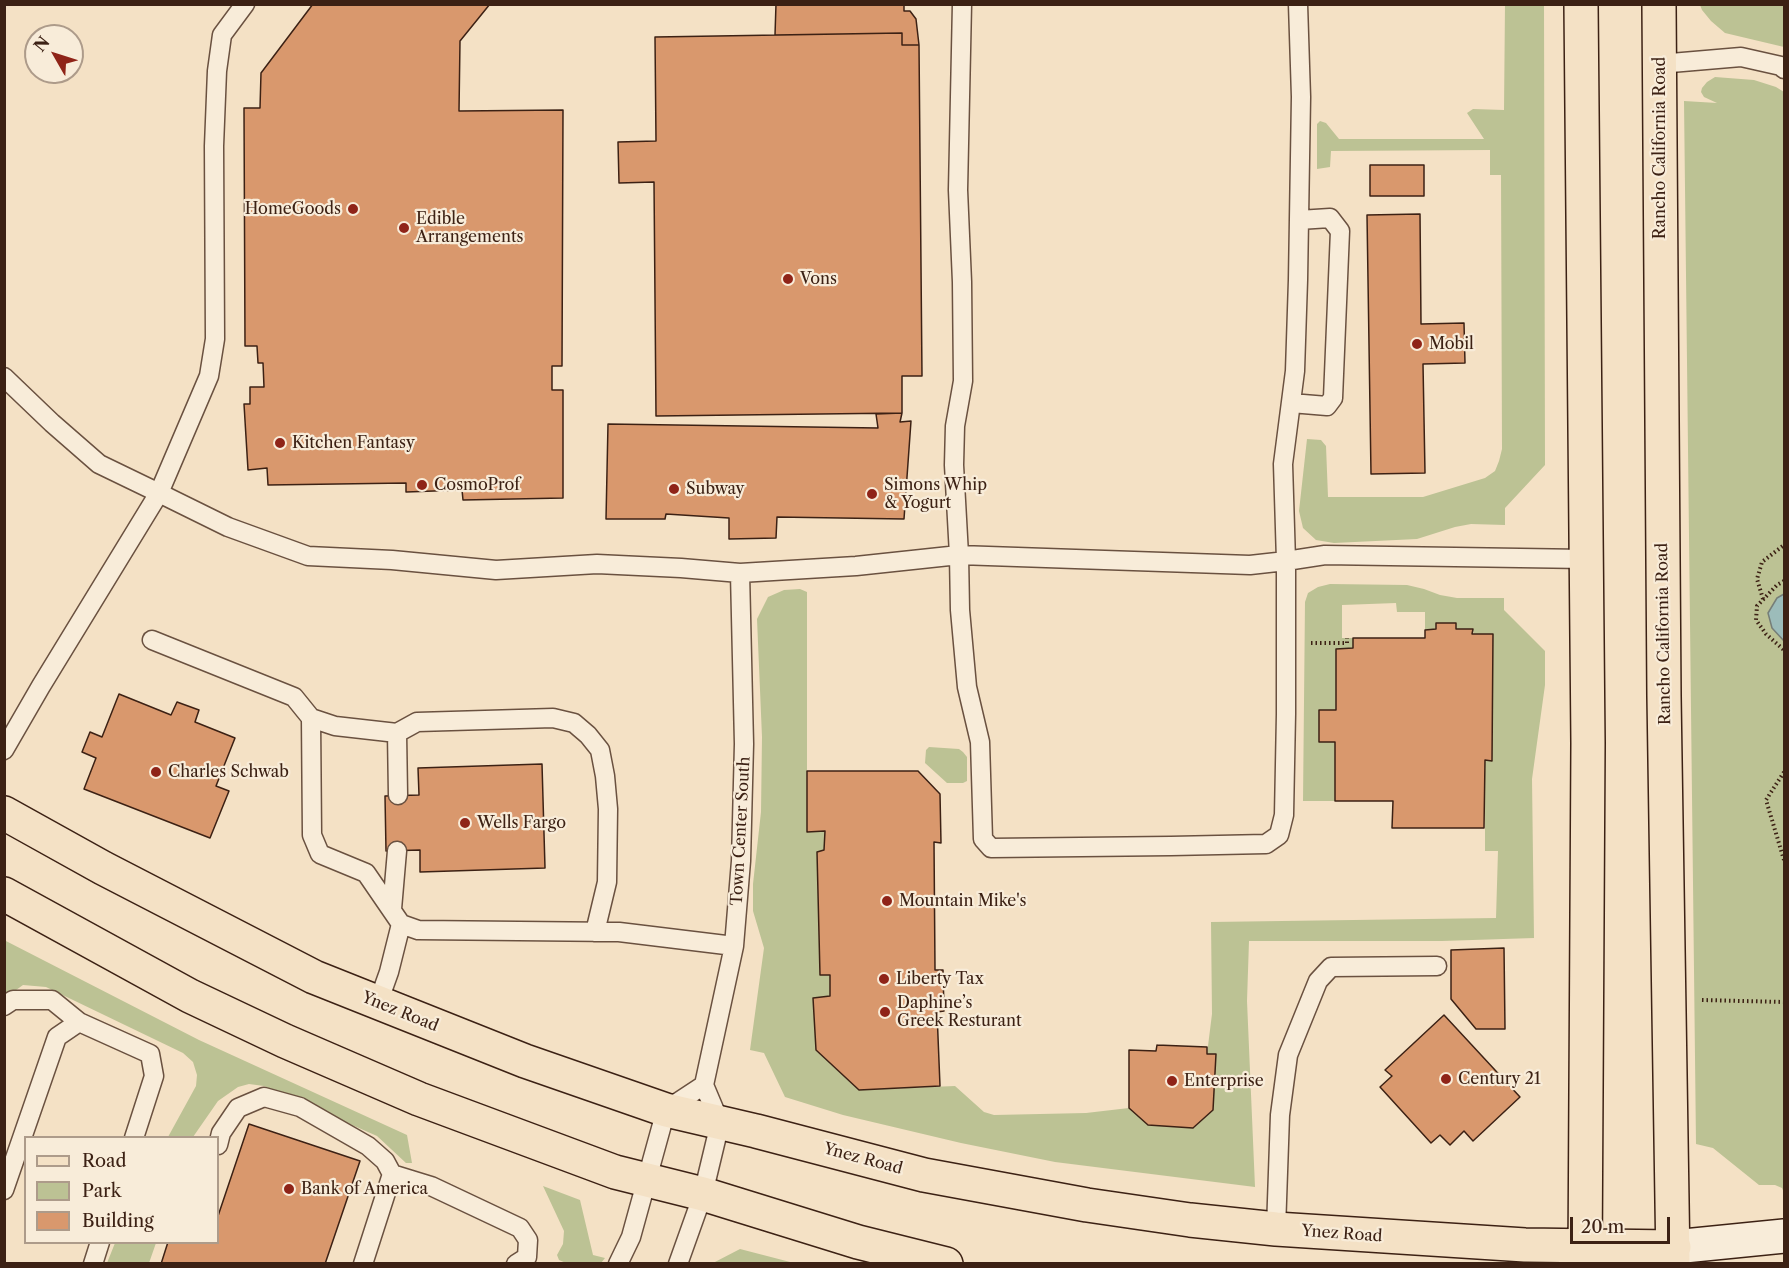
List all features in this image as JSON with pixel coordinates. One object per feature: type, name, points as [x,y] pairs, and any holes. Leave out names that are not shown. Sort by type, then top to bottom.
[{"type":"main road","points":[[1581,4],[1588,743],[1585,1255]]},
{"type":"main road","name":"Rancho California Road","points":[[1659,4],[1664,684],[1674,1255]]},
{"type":"main road","name":"Ynez Road","points":[[4,813],[103,868],[314,977],[378,1003],[525,1060],[666,1110],[924,1175],[1087,1205],[1190,1220],[1276,1229],[1525,1245],[1585,1255],[1674,1255],[1785,1236]]},
{"type":"main road","points":[[4,894],[190,996],[285,1041],[419,1099],[600,1166],[703,1194],[855,1253],[946,1263]]},
{"type":"lane","points":[[4,750],[159,493],[209,376],[215,339],[214,146],[217,71],[222,35],[245,4]]},
{"type":"lane","points":[[962,4],[958,190],[963,381],[954,426],[954,465],[960,610],[967,687],[980,742],[983,839],[991,848],[1266,844],[1279,835],[1284,815],[1287,561],[1283,464],[1294,371],[1299,220],[1301,97],[1298,4]]},
{"type":"lane","points":[[1659,64],[1741,57],[1781,66],[1785,69]]},
{"type":"lane","points":[[1291,403],[1327,406],[1333,398],[1340,231],[1330,218],[1299,220]]},
{"type":"lane","points":[[4,377],[99,464],[228,527],[308,556],[392,560],[496,570],[597,564],[740,573],[856,566],[959,555],[1250,565],[1325,555],[1585,559]]},
{"type":"lane","name":"Town Center South","points":[[704,1085],[734,946],[741,861],[744,744],[740,573]]},
{"type":"lane","points":[[152,640],[294,696],[312,718],[335,726],[397,733],[417,722],[553,718],[574,723],[600,750],[605,776],[608,809],[607,882],[595,932]]},
{"type":"lane","points":[[312,718],[312,835],[320,854],[366,873],[396,917],[417,930],[619,932],[734,946]]},
{"type":"lane","points":[[397,733],[398,795]]},
{"type":"lane","points":[[378,1003],[389,972],[396,917],[397,851]]},
{"type":"lane","points":[[1276,1229],[1280,1115],[1287,1055],[1318,981],[1331,967],[1437,966]]},
{"type":"lane","points":[[4,1006],[13,1000],[52,1000],[79,1022],[150,1053],[154,1076],[134,1136]]},
{"type":"lane","points":[[4,1190],[57,1037],[79,1022]]},
{"type":"lane","points":[[618,1263],[631,1237],[666,1110],[704,1085],[720,1123],[703,1194],[678,1263]]},
{"type":"lane","points":[[219,1141],[221,1133],[238,1108],[264,1096],[300,1107],[368,1146],[385,1161],[392,1174],[431,1186],[520,1228],[528,1240],[527,1257],[516,1263]]},
{"type":"lane","points":[[363,1263],[392,1174]]},
{"type":"lane","points":[[93,1263],[99,1244]]},
{"type":"path","points":[[1763,599],[1757,579],[1762,562],[1785,545]]},
{"type":"path","points":[[1785,581],[1777,585],[1757,606],[1756,620],[1766,634],[1785,650]]},
{"type":"path","points":[[1286,643],[1347,643],[1347,638]]},
{"type":"path","points":[[1785,772],[1766,800],[1785,860]]},
{"type":"path","points":[[1701,1000],[1785,1002]]},
{"type":"green space","points":[[1505,5],[1544,5],[1545,465],[1505,508],[1505,525],[1471,524],[1417,539],[1334,543],[1316,540],[1303,528],[1299,511],[1307,439],[1321,440],[1326,446],[1328,497],[1423,497],[1485,478],[1495,471],[1499,461],[1502,449],[1501,175],[1490,175],[1490,150],[1331,151],[1330,167],[1317,169],[1317,124],[1320,121],[1326,123],[1339,139],[1484,139],[1467,113],[1473,109],[1504,110]]},
{"type":"green space","points":[[1700,5],[1784,5],[1784,47],[1725,33],[1711,21]]},
{"type":"green space","points":[[1715,77],[1754,80],[1784,92],[1784,1193],[1782,1188],[1775,1185],[1759,1185],[1713,1148],[1696,1144],[1684,101],[1717,103],[1704,97],[1701,92],[1707,82]]},
{"type":"green space","points":[[1330,584],[1407,585],[1457,598],[1504,598],[1504,610],[1545,651],[1545,685],[1532,779],[1534,938],[1442,941],[1249,941],[1247,1001],[1255,1187],[1055,1162],[843,1115],[785,1097],[764,1053],[750,1050],[764,948],[753,911],[753,884],[761,812],[762,737],[757,619],[768,597],[784,590],[800,589],[807,592],[807,832],[825,831],[824,850],[817,852],[820,975],[830,975],[830,996],[813,998],[816,1050],[859,1090],[955,1086],[984,1112],[994,1115],[1086,1113],[1129,1108],[1148,1125],[1194,1128],[1213,1110],[1215,1054],[1207,1054],[1212,1014],[1211,922],[1496,918],[1498,851],[1485,851],[1485,760],[1491,761],[1473,630],[1456,629],[1456,623],[1436,623],[1436,629],[1425,630],[1425,612],[1397,612],[1396,603],[1342,605],[1342,638],[1353,638],[1353,648],[1336,649],[1336,710],[1319,710],[1319,742],[1335,742],[1335,801],[1303,801],[1305,602],[1308,593]]},
{"type":"green space","points":[[929,747],[959,749],[963,752],[967,757],[967,781],[947,783],[925,763],[926,750]]},
{"type":"green space","points":[[4,940],[199,1040],[407,1135],[412,1163],[406,1163],[377,1136],[264,1086],[249,1084],[238,1087],[218,1101],[194,1136],[169,1136],[196,1086],[197,1075],[193,1062],[183,1053],[46,987],[23,985],[5,998]]},
{"type":"green space","points":[[543,1186],[580,1200],[593,1255],[605,1258],[601,1263],[566,1263],[559,1260],[557,1255],[563,1244],[564,1231]]},
{"type":"green space","points":[[114,1244],[156,1244],[149,1263],[107,1263]]},
{"type":"green space","points":[[740,1249],[794,1263],[713,1263]]},
{"type":"water","points":[[1784,594],[1784,641],[1772,628],[1768,613],[1777,598]]},
{"type":"building","name":"Edible Arrangements","points":[[313,4],[490,4],[460,41],[459,111],[563,110],[562,366],[552,366],[552,390],[563,390],[563,498],[463,500],[462,490],[406,492],[406,483],[268,485],[267,468],[248,470],[244,404],[250,404],[250,387],[264,387],[263,363],[258,363],[257,346],[245,346],[244,108],[260,108],[261,73]]},
{"type":"building","points":[[776,4],[904,4],[904,11],[910,11],[916,19],[919,45],[902,45],[902,33],[775,35]]},
{"type":"building","name":"Vons","points":[[902,33],[902,45],[919,45],[922,376],[902,376],[902,413],[656,416],[654,182],[619,183],[618,142],[656,141],[655,37]]},
{"type":"building","points":[[1370,165],[1424,165],[1424,196],[1370,196]]},
{"type":"building","name":"Mobil","points":[[1420,214],[1421,324],[1464,323],[1465,363],[1423,364],[1425,473],[1371,474],[1367,215]]},
{"type":"building","points":[[902,413],[900,422],[911,421],[904,519],[777,517],[776,538],[729,539],[729,518],[666,514],[665,519],[606,519],[608,424],[878,428],[876,414]]},
{"type":"building","points":[[1436,623],[1456,623],[1456,629],[1473,629],[1472,634],[1493,634],[1492,761],[1485,760],[1484,828],[1392,828],[1393,801],[1335,801],[1335,742],[1319,742],[1319,710],[1336,710],[1336,649],[1353,648],[1353,638],[1425,638],[1425,630],[1436,629]]},
{"type":"building","name":"Charles Schwab","points":[[119,694],[171,715],[177,702],[199,710],[195,722],[235,738],[216,786],[229,791],[210,838],[84,789],[96,758],[82,752],[90,732],[102,737]]},
{"type":"building","name":"Wells Fargo","points":[[542,764],[545,868],[420,872],[420,850],[386,851],[385,796],[419,795],[418,768]]},
{"type":"building","points":[[807,771],[918,771],[940,794],[941,843],[934,842],[935,970],[943,970],[944,1011],[937,1012],[940,1086],[859,1090],[816,1050],[813,998],[830,996],[830,975],[820,975],[817,852],[824,850],[825,831],[807,832]]},
{"type":"building","points":[[1504,948],[1505,1029],[1476,1029],[1451,999],[1451,950]]},
{"type":"building","name":"Century 21","points":[[1444,1015],[1520,1097],[1473,1141],[1464,1131],[1450,1145],[1440,1135],[1431,1143],[1380,1087],[1392,1076],[1385,1070]]},
{"type":"building","name":"Enterprise","points":[[1157,1045],[1207,1047],[1207,1054],[1216,1054],[1213,1110],[1193,1128],[1148,1125],[1129,1108],[1129,1050],[1156,1051]]},
{"type":"building","name":"Bank of America","points":[[249,1124],[360,1161],[325,1264],[161,1264],[167,1244],[219,1244],[219,1213]]},
{"type":"place","name":"HomeGoods","points":[[353,209]]},
{"type":"place","name":"Edible Arrangements","points":[[404,228]]},
{"type":"place","name":"Vons","points":[[788,279]]},
{"type":"place","name":"Mobil","points":[[1417,344]]},
{"type":"place","name":"Kitchen Fantasy","points":[[280,443]]},
{"type":"place","name":"CosmoProf","points":[[422,485]]},
{"type":"place","name":"Subway","points":[[674,489]]},
{"type":"place","name":"Simons Whip & Yogurt","points":[[872,494]]},
{"type":"place","name":"Charles Schwab","points":[[156,772]]},
{"type":"place","name":"Wells Fargo","points":[[465,823]]},
{"type":"place","name":"Mountain Mike's","points":[[887,901]]},
{"type":"place","name":"Liberty Tax","points":[[884,979]]},
{"type":"place","name":"Daphine’s Greek Resturant","points":[[885,1012]]},
{"type":"place","name":"Century 21","points":[[1446,1079]]},
{"type":"place","name":"Enterprise","points":[[1172,1081]]},
{"type":"place","name":"Bank of America","points":[[289,1189]]}]
